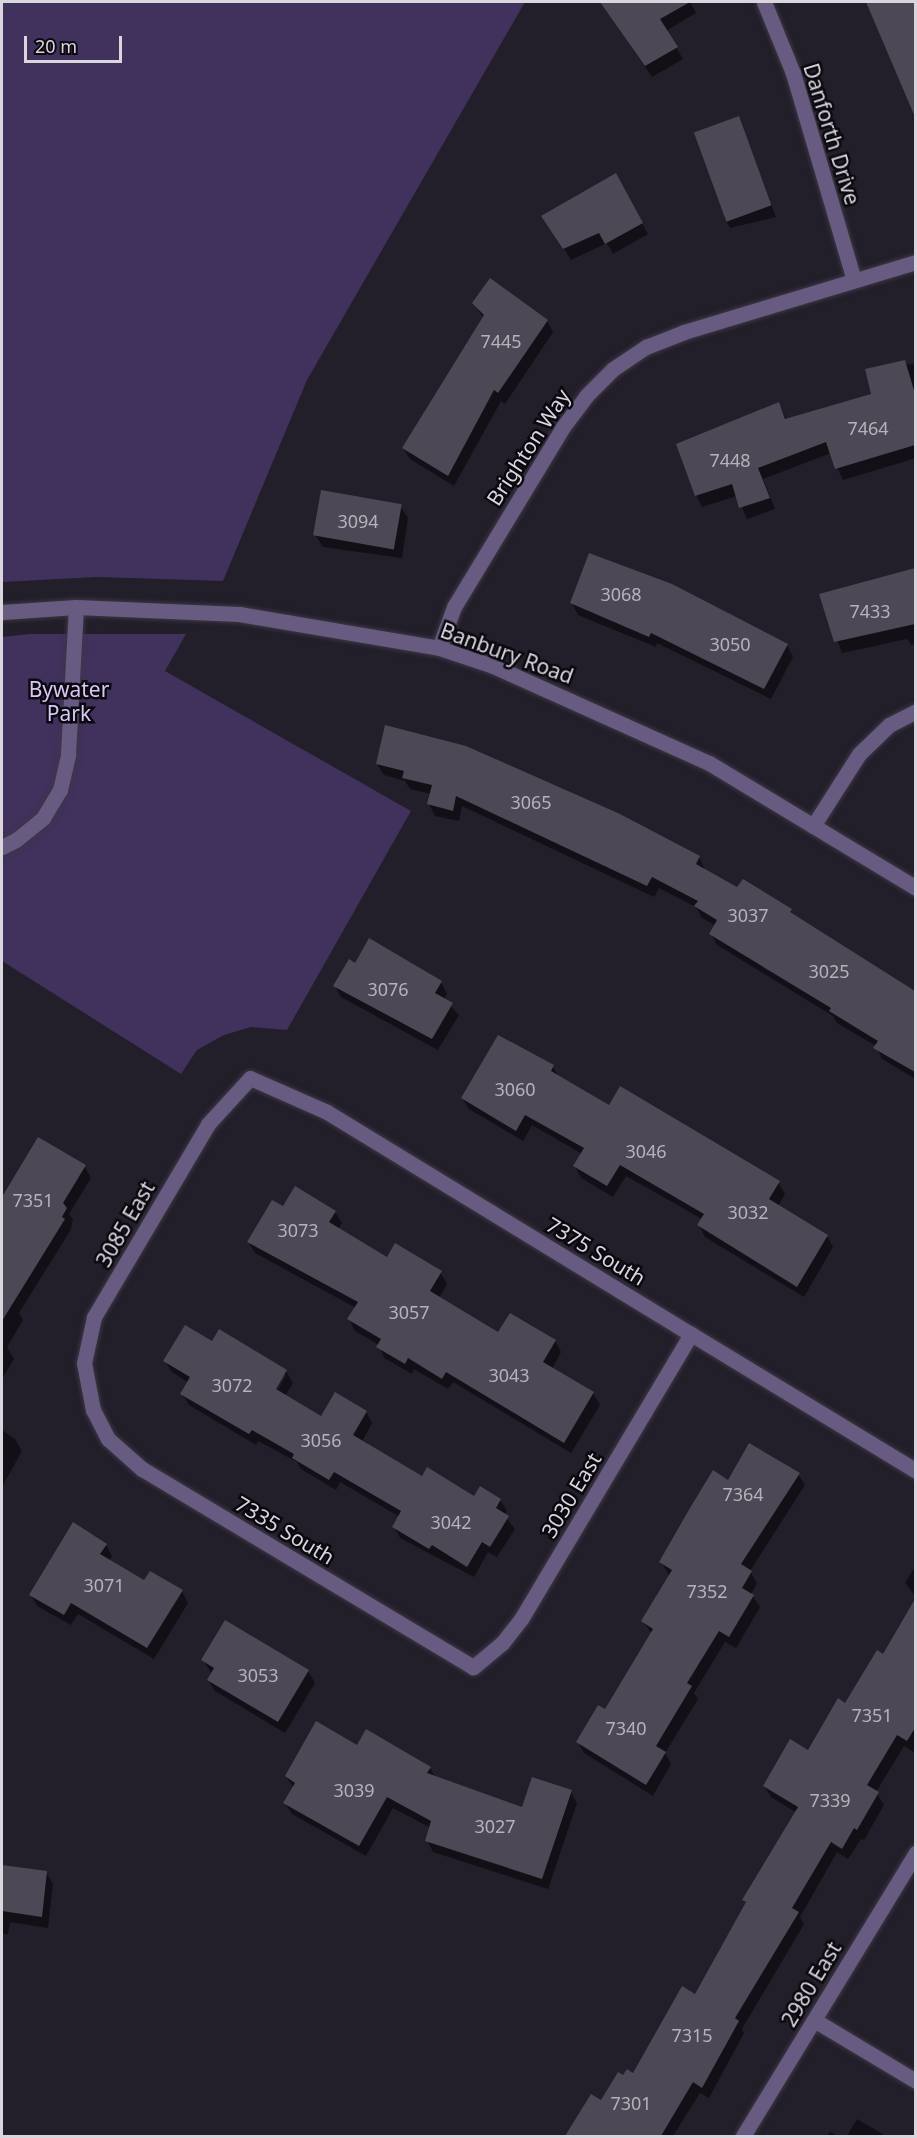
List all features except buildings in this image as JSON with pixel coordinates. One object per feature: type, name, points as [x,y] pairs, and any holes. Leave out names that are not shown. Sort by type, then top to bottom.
[{"type":"street","name":"Danforth Drive","points":[[764,2],[793,74],[854,280]]},
{"type":"street","name":"Brighton Way","points":[[439,648],[454,607],[563,427],[586,396],[613,369],[646,347],[684,332],[915,262]]},
{"type":"street","name":"Banbury Road","points":[[2,612],[76,607],[240,614],[439,648],[493,666],[606,714],[708,763],[915,888]]},
{"type":"street","points":[[2,847],[43,818],[60,790],[68,754],[76,607]]},
{"type":"street","points":[[813,826],[859,754],[889,725],[915,711]]},
{"type":"street","name":"7375 South","points":[[250,1078],[327,1112],[915,1471]]},
{"type":"street","name":"3085 East","points":[[93,1410],[84,1363],[94,1317],[208,1124],[250,1078]]},
{"type":"street","name":"3030 East","points":[[473,1667],[502,1643],[521,1619],[691,1334]]},
{"type":"street","name":"7335 South","points":[[93,1410],[108,1439],[142,1469],[473,1667]]},
{"type":"street","name":"2980 East","points":[[743,2136],[915,1853]]},
{"type":"street","points":[[814,2020],[915,2081]]},
{"type":"green space","points":[[2,2],[525,2],[307,380],[223,581],[98,577],[2,582]]},
{"type":"green space","name":"Bywater Park","points":[[29,634],[186,634],[165,671],[411,811],[287,1030],[251,1027],[224,1035],[197,1050],[181,1074],[2,961],[2,637]]}]
